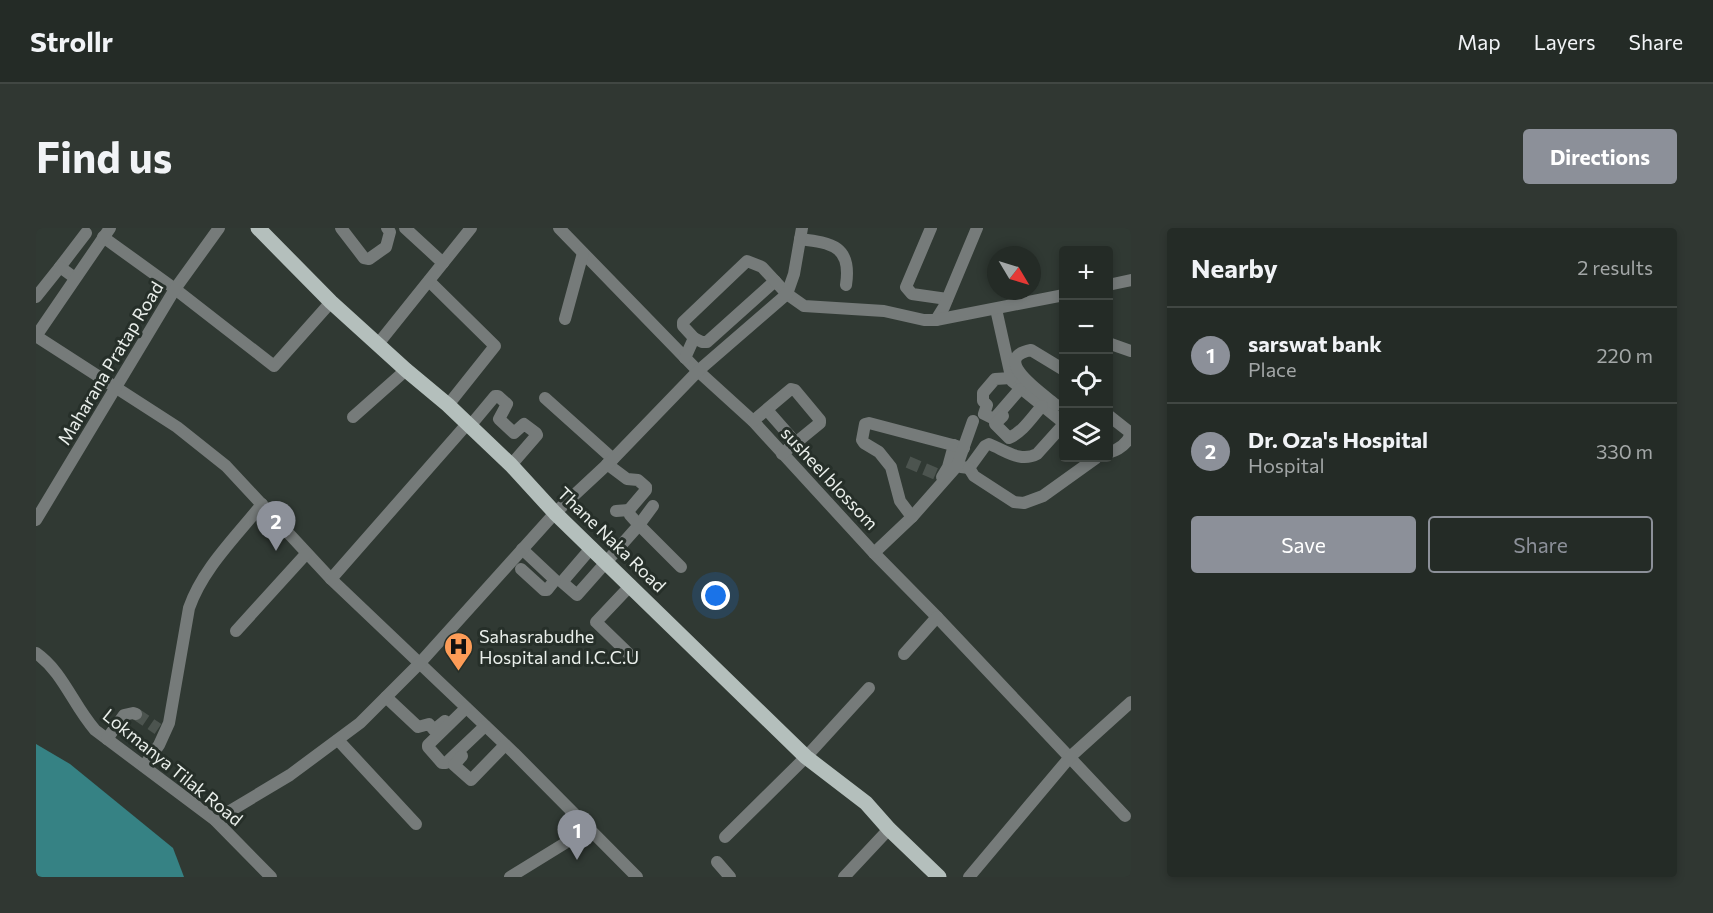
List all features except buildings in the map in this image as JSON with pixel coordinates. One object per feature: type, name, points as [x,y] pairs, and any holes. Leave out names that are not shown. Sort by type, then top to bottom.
[{"type":"main road","name":"Thane Naka Road","points":[[258,228],[331,302],[448,405],[511,465],[555,513],[806,757],[866,803],[889,829],[939,877]]},
{"type":"street","name":"Maharana Pratap Road","points":[[36,520],[175,289],[219,228]]},
{"type":"street","points":[[341,228],[364,258],[369,259],[386,247],[390,232],[387,228]]},
{"type":"street","points":[[405,228],[443,263]]},
{"type":"street","points":[[378,344],[471,228]]},
{"type":"street","name":"susheel blossom","points":[[559,228],[698,371],[753,421],[874,553],[1125,816]]},
{"type":"street","points":[[931,228],[906,287],[912,294],[947,299]]},
{"type":"street","points":[[936,320],[977,228]]},
{"type":"street","points":[[36,297],[86,233]]},
{"type":"street","points":[[331,302],[274,366],[107,233],[36,336],[191,437],[226,466],[306,554],[418,664],[505,745],[637,877]]},
{"type":"street","points":[[215,820],[290,775],[360,723],[386,697],[555,513],[610,461],[698,371],[787,294],[794,274],[801,233],[837,247],[847,268],[846,285]]},
{"type":"street","points":[[565,319],[583,253]]},
{"type":"street","points":[[775,281],[707,342],[694,338],[683,326],[683,322],[747,261],[762,267],[775,281],[787,294],[804,306],[814,308],[884,311],[924,320],[936,320],[1059,296]]},
{"type":"street","points":[[60,267],[75,278]]},
{"type":"street","points":[[429,280],[495,346],[448,405]]},
{"type":"street","points":[[1113,284],[1131,280]]},
{"type":"street","points":[[996,309],[1011,378],[1021,390],[1052,413]]},
{"type":"street","points":[[685,358],[694,338]]},
{"type":"street","points":[[1113,345],[1131,351]]},
{"type":"street","points":[[1052,413],[1019,373],[1014,360],[1023,352],[1031,350],[1059,367]]},
{"type":"street","points":[[354,417],[406,370]]},
{"type":"street","points":[[1011,378],[995,380],[983,393],[982,401],[987,405],[984,414],[994,419],[1021,390]]},
{"type":"street","points":[[753,421],[791,389],[795,390],[820,420],[820,423],[782,454]]},
{"type":"street","points":[[1021,390],[995,424],[1010,438],[1052,413]]},
{"type":"street","points":[[331,579],[495,396],[507,404],[499,419],[514,433],[524,424],[537,435],[511,465]]},
{"type":"street","points":[[545,399],[627,479],[638,480],[646,487],[629,510],[616,512]]},
{"type":"street","points":[[767,410],[796,443]]},
{"type":"street","points":[[1011,445],[1052,413]]},
{"type":"street","points":[[909,513],[989,444],[1021,458],[1028,457],[1052,413]]},
{"type":"street","points":[[1113,419],[1131,434],[1126,442],[1113,451]]},
{"type":"street","points":[[874,553],[948,467],[973,421]]},
{"type":"street","points":[[909,513],[900,501],[891,467],[879,453],[862,440],[866,424],[959,446]]},
{"type":"street","points":[[959,446],[963,467],[1014,502],[1024,502],[1043,496],[1090,462]]},
{"type":"street","points":[[144,766],[159,745],[162,730],[171,712],[193,596],[204,575],[262,504]]},
{"type":"street","points":[[592,547],[562,584],[579,595],[653,506]]},
{"type":"street","points":[[629,510],[630,515],[639,525],[681,567]]},
{"type":"street","points":[[520,569],[544,590],[547,590],[555,580],[522,549]]},
{"type":"street","points":[[236,631],[306,554]]},
{"type":"street","points":[[628,653],[596,622],[631,585]]},
{"type":"street","points":[[904,654],[937,617]]},
{"type":"street","name":"Lokmanya Tilak Road","points":[[36,653],[53,666],[82,716],[95,730],[215,820],[271,877]]},
{"type":"street","points":[[725,837],[806,757],[869,688]]},
{"type":"street","points":[[386,697],[418,727],[429,724],[435,730],[463,706]]},
{"type":"street","points":[[969,877],[1070,757],[1131,702]]},
{"type":"street","points":[[463,706],[428,747],[442,763],[446,764],[487,728]]},
{"type":"street","points":[[107,739],[124,715],[133,712],[136,714]]},
{"type":"street","points":[[487,728],[454,765],[468,779],[471,780],[505,745]]},
{"type":"street","points":[[338,740],[417,824]]},
{"type":"street","points":[[510,877],[588,829]]},
{"type":"street","points":[[844,877],[889,829]]},
{"type":"street","points":[[717,862],[730,877]]},
{"type":"water","points":[[36,744],[70,764],[173,848],[184,877],[36,877]]},
{"type":"tunnel","points":[[908,462],[941,476]]},
{"type":"tunnel","points":[[136,714],[158,729]]},
{"type":"place","name":"Dr. Oza's Hospital","points":[[276,551]]},
{"type":"place","name":"Sahasrabudhe Hospital and I.C.C.U","points":[[458,672]]},
{"type":"place","name":"sarswat bank","points":[[577,860]]}]
